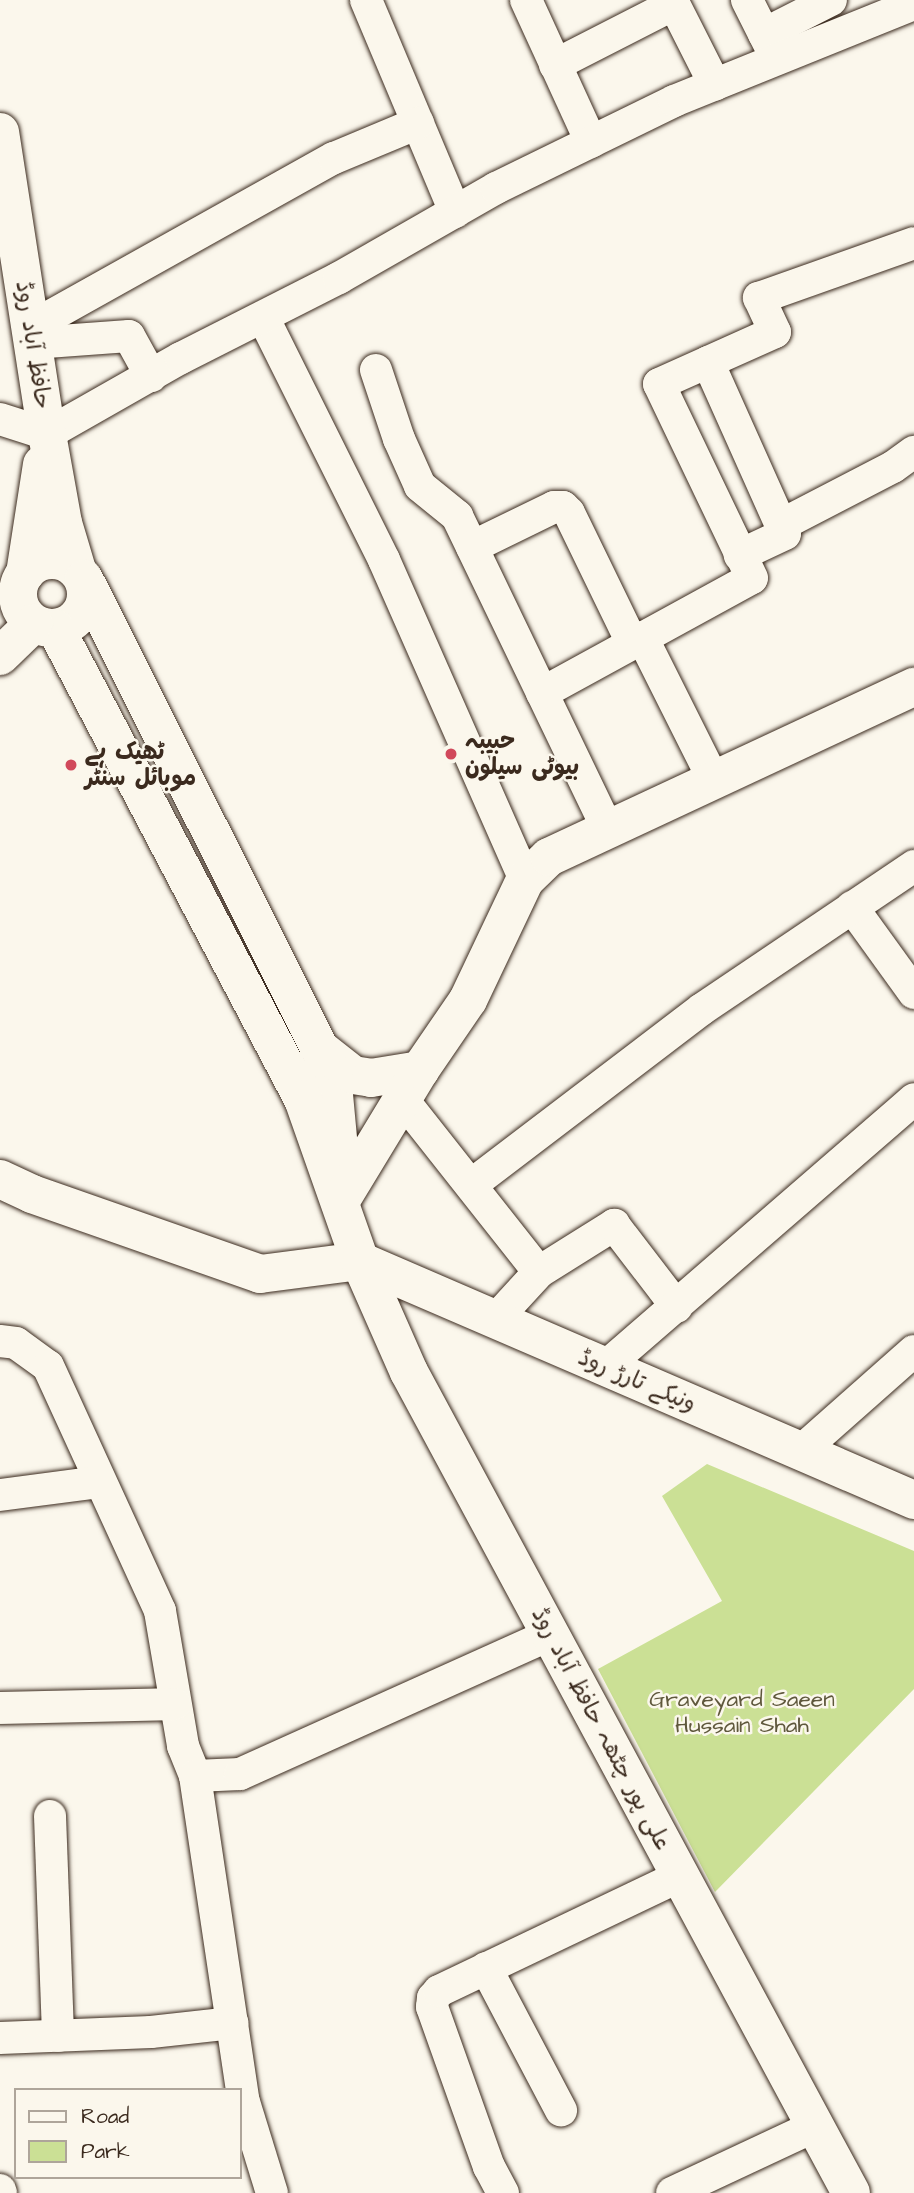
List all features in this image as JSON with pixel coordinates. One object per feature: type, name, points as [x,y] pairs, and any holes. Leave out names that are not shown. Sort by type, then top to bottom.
[{"type":"main road","name":"حافظ آباد روڈ","points":[[0,132],[63,523],[80,575]]},
{"type":"main road","name":"حافظ آباد روڈ","points":[[27,607],[47,434]]},
{"type":"main road","points":[[0,656],[27,607],[33,565],[56,560],[80,575],[320,1049],[333,1084],[343,1197],[359,1261]]},
{"type":"main road","points":[[27,607],[76,620],[82,611],[87,590],[80,575]]},
{"type":"main road","points":[[27,607],[303,1099],[359,1261]]},
{"type":"main road","points":[[343,1197],[411,1085],[468,1000],[525,880],[549,857],[914,687]]},
{"type":"main road","points":[[320,1049],[353,1075],[411,1085]]},
{"type":"main road","points":[[0,1179],[33,1194],[260,1273],[359,1261]]},
{"type":"main road","name":"ونیکے تارڑ روڈ","points":[[359,1261],[914,1500]]},
{"type":"main road","name":"علی پور چٹھہ حافظ آباد روڈ","points":[[359,1261],[409,1372],[851,2193]]},
{"type":"street","points":[[366,0],[455,212]]},
{"type":"street","points":[[526,0],[591,142]]},
{"type":"street","points":[[747,0],[770,47]]},
{"type":"street","points":[[0,419],[47,434],[151,376],[339,278],[455,212],[591,142],[715,85],[831,0]]},
{"type":"street","points":[[555,65],[673,2],[715,85]]},
{"type":"street","points":[[770,47],[914,4]]},
{"type":"street","points":[[32,335],[334,158],[418,123]]},
{"type":"street","points":[[542,692],[752,578],[659,384],[775,332],[759,298],[914,243]]},
{"type":"street","points":[[263,317],[384,560],[525,880]]},
{"type":"street","points":[[32,335],[129,336],[151,376]]},
{"type":"street","points":[[708,362],[785,534],[740,555]]},
{"type":"street","points":[[376,370],[399,439],[420,486],[457,516],[608,830]]},
{"type":"street","points":[[781,525],[893,467],[914,452]]},
{"type":"street","points":[[472,547],[554,507],[563,507],[569,513],[712,779]]},
{"type":"street","points":[[471,1185],[702,1009],[914,866]]},
{"type":"street","points":[[852,907],[914,993]]},
{"type":"street","points":[[411,1085],[471,1185],[539,1272]]},
{"type":"street","points":[[605,1367],[914,1099]]},
{"type":"street","points":[[495,1320],[539,1272],[614,1225],[677,1307]]},
{"type":"street","points":[[0,1341],[16,1343],[48,1366],[159,1611],[183,1746],[195,1776],[244,2102],[272,2193]]},
{"type":"street","points":[[801,1451],[914,1351]]},
{"type":"street","points":[[0,1495],[100,1482]]},
{"type":"street","points":[[195,1776],[240,1774],[551,1634]]},
{"type":"street","points":[[0,1708],[175,1704]]},
{"type":"street","points":[[50,1816],[58,2036]]},
{"type":"street","points":[[503,2193],[489,2167],[432,2007],[433,1998],[439,1991],[680,1876]]},
{"type":"street","points":[[486,1968],[561,2110]]},
{"type":"street","points":[[0,2038],[151,2032],[233,2023]]},
{"type":"street","points":[[672,2193],[815,2126]]},
{"type":"green space","name":"Graveyard Saeen Hussain Shah","points":[[707,1464],[914,1551],[914,1689],[715,1892],[598,1669],[722,1601],[662,1496]]},
{"type":"place","name":"حبیبہ بیوٹی سیلون","points":[[451,754]]},
{"type":"place","name":"ٹھیک ہے موبائل سنٹر","points":[[71,765]]}]
